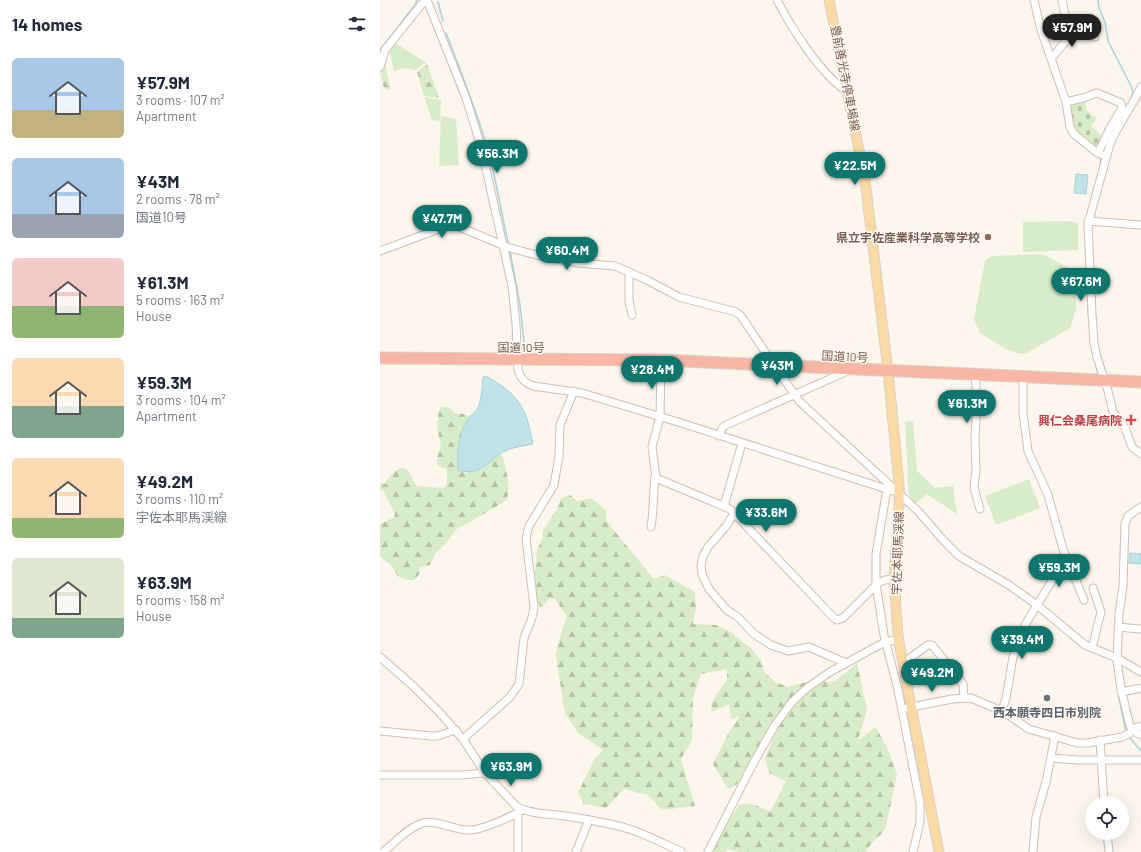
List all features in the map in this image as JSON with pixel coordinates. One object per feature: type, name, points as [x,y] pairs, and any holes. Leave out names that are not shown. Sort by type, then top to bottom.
[{"type":"highway","name":"国道10号","points":[[380,358],[662,360],[1141,382]]},
{"type":"main road","name":"豊前善光寺停車場線","points":[[829,0],[865,180],[888,371]]},
{"type":"main road","name":"宇佐本耶馬渓線","points":[[888,371],[899,494],[894,579],[898,639],[939,852]]},
{"type":"street","points":[[380,67],[385,50],[421,5],[427,0],[466,98],[478,134],[507,247],[514,301],[518,370],[520,376],[529,385],[574,392],[660,417],[899,494]]},
{"type":"street","points":[[777,0],[785,16],[802,42],[836,82],[848,92]]},
{"type":"street","points":[[1034,0],[1041,30],[1066,102],[1070,127],[1072,131],[1098,153],[1106,157]]},
{"type":"street","points":[[1062,0],[1069,37]]},
{"type":"street","points":[[1051,59],[1069,37],[1086,22],[1090,23],[1095,37]]},
{"type":"street","points":[[1141,87],[1133,104],[1114,132],[1088,221],[1094,344],[1112,412],[1125,428],[1132,448],[1141,454]]},
{"type":"street","points":[[1066,102],[1097,93],[1121,103],[1122,108],[1098,153]]},
{"type":"street","points":[[1088,221],[1141,225]]},
{"type":"street","points":[[380,251],[447,226],[455,225],[507,247],[549,258],[578,263],[608,265],[629,272],[679,297],[736,312],[741,316],[802,403],[918,511],[959,556],[1037,604],[1079,641],[1115,657],[1141,672]]},
{"type":"street","points":[[629,272],[629,301],[632,315]]},
{"type":"street","points":[[651,527],[654,507],[653,494],[655,476],[652,448],[660,417],[662,360]]},
{"type":"street","points":[[719,436],[722,428],[726,425],[852,369]]},
{"type":"street","points":[[975,374],[977,401],[974,488],[980,509]]},
{"type":"street","points":[[1023,377],[1023,413],[1028,451],[1048,495],[1062,549],[1084,600]]},
{"type":"street","points":[[463,739],[510,697],[519,684],[524,638],[532,618],[534,607],[526,538],[527,531],[528,526],[554,485],[559,456],[560,425],[574,392]]},
{"type":"street","points":[[724,506],[742,443]]},
{"type":"street","points":[[655,476],[658,480],[724,506],[734,513],[834,618],[843,618],[876,584],[885,580],[894,579]]},
{"type":"street","points":[[887,489],[882,511],[876,554],[876,584],[886,642],[892,662],[921,810],[913,852]]},
{"type":"street","points":[[1141,507],[1128,516],[1125,524],[1123,586],[1115,657],[1121,692],[1130,726],[1141,735]]},
{"type":"street","points":[[734,513],[727,525],[706,549],[701,562],[703,579],[709,589],[727,610],[738,617],[754,634],[771,645],[788,651],[809,647],[846,663]]},
{"type":"street","points":[[1002,711],[1015,650],[1025,625],[1056,574],[1067,560]]},
{"type":"street","points":[[1092,648],[1101,612],[1093,588]]},
{"type":"street","points":[[1118,627],[1141,630]]},
{"type":"street","points":[[708,852],[754,762],[792,702],[818,680],[846,663],[886,642],[898,639]]},
{"type":"street","points":[[903,663],[928,645],[932,645],[963,684],[964,698]]},
{"type":"street","points":[[380,657],[423,695],[456,730],[485,772],[521,812],[518,852]]},
{"type":"street","points":[[1121,692],[1141,688]]},
{"type":"street","points":[[902,710],[946,700],[964,698],[978,700],[1002,711],[1029,729],[1077,743],[1088,743],[1124,736],[1134,728],[1141,726]]},
{"type":"street","points":[[380,731],[437,736],[456,730]]},
{"type":"street","points":[[1033,852],[1036,817],[1046,782],[1055,736]]},
{"type":"street","points":[[1100,740],[1104,796]]},
{"type":"street","points":[[1051,758],[1071,760],[1141,760]]},
{"type":"street","points":[[380,775],[461,775],[485,772]]},
{"type":"street","points":[[383,852],[402,835],[421,824],[432,822],[470,830],[480,828],[521,812],[589,820],[619,826],[640,832],[682,852]]},
{"type":"street","points":[[576,852],[589,820]]},
{"type":"street","points":[[1108,840],[1109,852]]},
{"type":"green space","points":[[394,42],[426,63],[415,70],[405,68],[394,71],[389,49]]},
{"type":"green space","points":[[384,60],[391,90],[384,88],[380,73]]},
{"type":"green space","points":[[427,64],[439,98],[424,96],[417,72]]},
{"type":"green space","points":[[424,97],[441,100],[440,121],[432,120]]},
{"type":"green space","points":[[1084,100],[1087,111],[1097,118],[1091,126],[1104,137],[1098,149],[1073,129],[1068,104]]},
{"type":"green space","points":[[441,116],[456,119],[459,165],[439,166]]},
{"type":"green space","points":[[1071,221],[1078,223],[1078,250],[1023,252],[1023,222]]},
{"type":"green space","points":[[1042,254],[1067,267],[1076,284],[1076,310],[1070,328],[1025,354],[1017,353],[1004,348],[980,333],[974,319],[985,261],[994,256]]},
{"type":"green space","points":[[441,407],[449,407],[456,414],[469,416],[458,453],[457,468],[465,473],[477,470],[495,457],[502,455],[508,478],[507,500],[459,527],[435,554],[430,565],[420,567],[419,574],[415,580],[406,580],[398,576],[391,565],[380,557],[380,524],[394,517],[395,513],[383,491],[380,490],[380,483],[385,484],[395,471],[402,468],[409,472],[417,486],[443,488],[447,484],[447,469],[437,465],[437,457],[440,446],[437,429],[438,413]]},
{"type":"green space","points":[[913,421],[917,471],[935,488],[953,486],[957,514],[927,494],[915,504],[909,494],[905,422]]},
{"type":"green space","points":[[1029,479],[1040,508],[996,525],[985,496]]},
{"type":"green space","points":[[570,495],[577,501],[591,498],[606,510],[607,521],[654,579],[665,575],[695,592],[696,608],[693,624],[716,625],[729,631],[752,649],[762,662],[764,672],[775,682],[788,687],[810,681],[834,682],[857,663],[867,710],[858,740],[876,727],[887,748],[897,774],[886,826],[866,852],[738,852],[728,849],[725,852],[711,852],[718,834],[740,805],[748,803],[770,812],[786,781],[769,773],[765,758],[777,730],[736,785],[728,789],[713,764],[728,734],[740,716],[731,719],[729,704],[711,712],[712,702],[727,679],[727,669],[701,674],[693,698],[692,740],[681,759],[695,806],[662,810],[648,795],[624,789],[606,808],[584,804],[578,793],[594,760],[603,750],[578,733],[565,713],[556,656],[559,640],[567,617],[555,599],[550,598],[541,608],[537,600],[535,574],[537,550],[543,538],[543,531],[558,507],[561,498]]},
{"type":"water","points":[[1076,174],[1088,175],[1086,194],[1074,193]]},
{"type":"water","points":[[486,376],[506,389],[519,403],[524,411],[533,444],[505,451],[478,469],[466,472],[458,470],[458,450],[462,430],[468,419],[478,407],[481,398],[483,377]]},
{"type":"water","points":[[1130,553],[1141,554],[1141,564],[1129,563]]},
{"type":"waterway","points":[[380,50],[415,5],[417,0]]},
{"type":"waterway","points":[[1098,0],[1099,8],[1105,22],[1108,41],[1131,86],[1133,92],[1131,99]]},
{"type":"waterway","points":[[438,2],[443,21]]},
{"type":"waterway","points":[[446,33],[488,150],[509,246]]},
{"type":"waterway","points":[[1103,152],[1107,142]]},
{"type":"waterway","points":[[1100,169],[1101,157]]},
{"type":"waterway","points":[[510,251],[520,305],[524,342]]},
{"type":"waterway","points":[[1086,267],[1089,323]]},
{"type":"waterway","points":[[1092,349],[1098,374]]},
{"type":"waterway","points":[[1111,415],[1118,425]]},
{"type":"waterway","points":[[1114,661],[1118,693],[1126,732]]},
{"type":"waterway","points":[[1129,737],[1141,751]]},
{"type":"place","name":"県立宇佐産業科学高等学校","points":[[988,237]]},
{"type":"place","name":"興仁会桑尾病院","points":[[1131,420]]},
{"type":"place","name":"西本願寺四日市別院","points":[[1047,698]]}]
